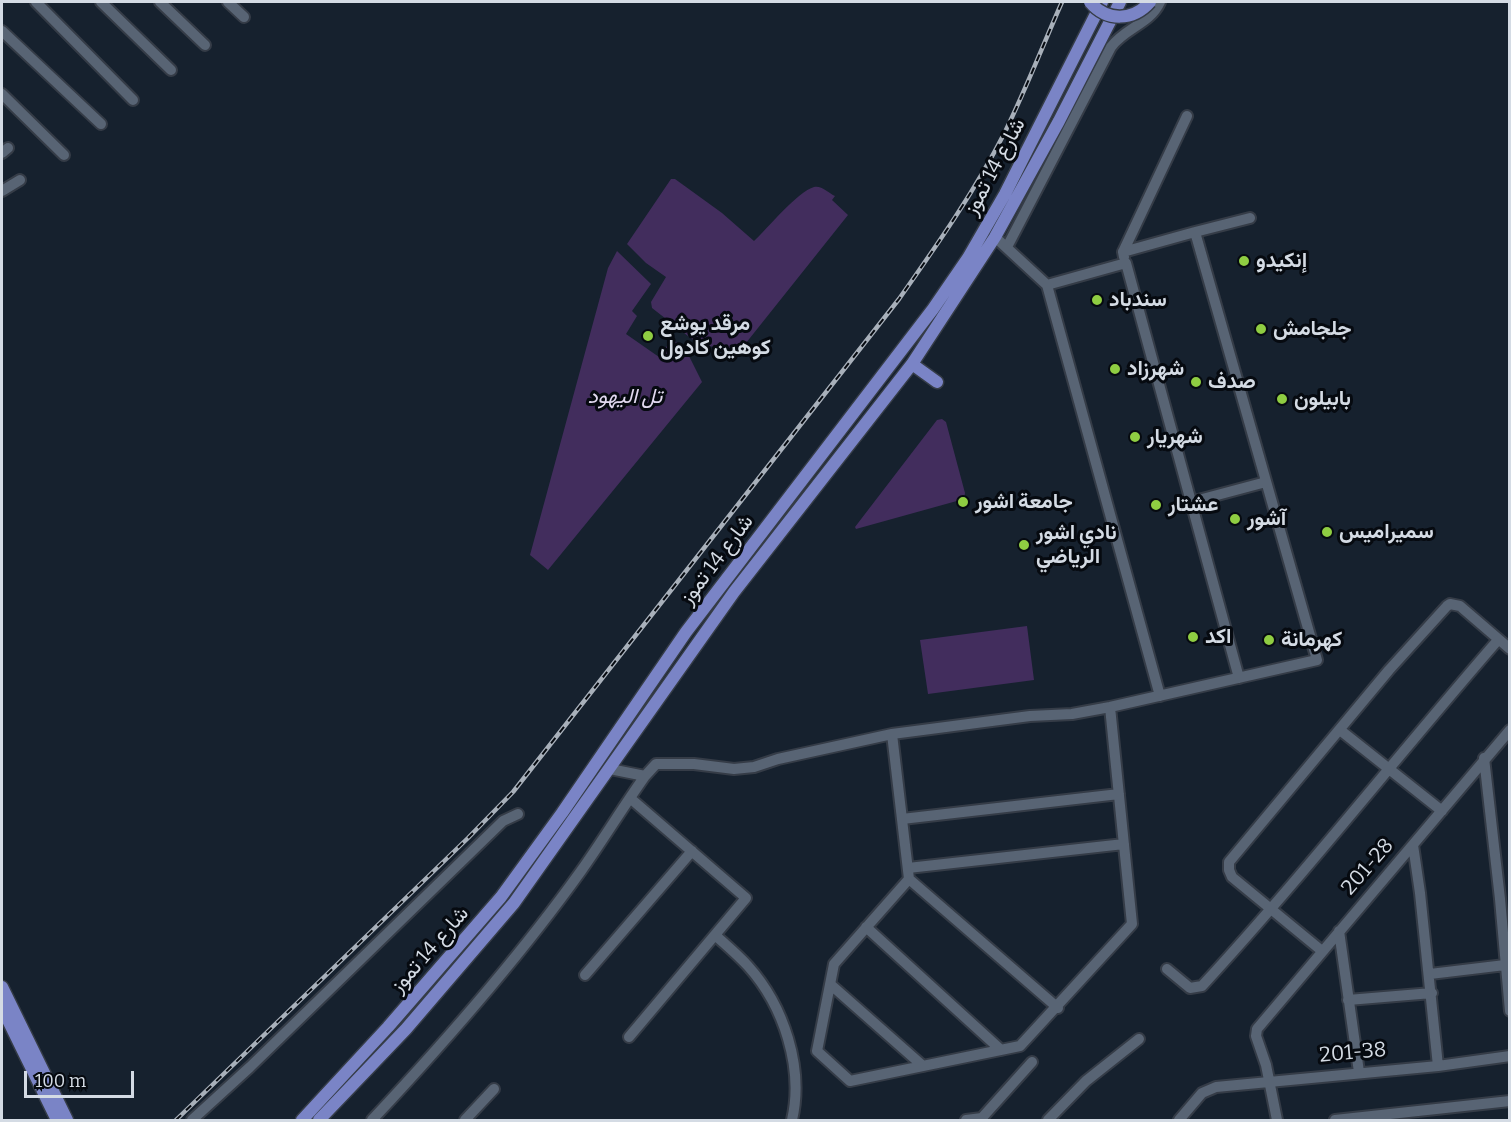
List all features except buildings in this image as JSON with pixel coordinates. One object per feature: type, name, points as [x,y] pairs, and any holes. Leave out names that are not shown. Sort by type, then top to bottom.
[{"type":"main road","points":[[1090,2],[1103,13],[1117,17],[1139,12],[1150,2]]},
{"type":"main road","name":"شارع 14 تموز","points":[[321,1116],[330,1099],[388,1028],[501,897],[569,803],[686,632],[933,309],[968,258],[1005,194],[1102,2]]},
{"type":"main road","name":"شارع 14 تموز","points":[[321,1116],[330,1099],[400,1035],[491,932],[534,876],[734,592],[912,363],[995,237],[1059,121],[1120,2]]},
{"type":"main road","points":[[912,363],[937,382]]},
{"type":"main road","points":[[2,987],[67,1120]]},
{"type":"main road","points":[[2,1008],[57,1120]]},
{"type":"main road","points":[[291,1120],[310,1102],[330,1099]]},
{"type":"main road","points":[[302,1120],[321,1116]]},
{"type":"street","points":[[36,2],[134,100]]},
{"type":"street","points":[[101,2],[171,70]]},
{"type":"street","points":[[160,2],[205,45]]},
{"type":"street","points":[[228,2],[244,17]]},
{"type":"street","points":[[1007,247],[1111,47],[1122,35],[1151,16],[1160,2]]},
{"type":"street","points":[[2,31],[101,124]]},
{"type":"street","points":[[2,94],[64,155]]},
{"type":"street","points":[[1187,116],[1124,257],[1239,678]]},
{"type":"street","points":[[2,191],[20,180]]},
{"type":"street","points":[[1047,285],[1195,232],[1250,218]]},
{"type":"street","points":[[372,1120],[442,1044],[542,922],[582,871],[645,776],[656,764],[694,764],[734,769],[754,767],[778,759],[892,734],[1030,716],[1072,714],[1110,707],[1317,660],[1195,232]]},
{"type":"street","points":[[995,237],[1047,285],[1160,696]]},
{"type":"street","points":[[1191,502],[1266,482]]},
{"type":"street","points":[[1322,951],[1233,877],[1229,870],[1229,862],[1430,622],[1450,604],[1460,606],[1509,649]]},
{"type":"street","points":[[1167,969],[1190,988],[1202,986],[1272,909],[1498,640]]},
{"type":"street","points":[[1110,707],[1119,794],[1124,844],[1132,924],[1058,1008],[1020,1046],[850,1081],[817,1051],[834,964],[908,873],[1124,844]]},
{"type":"street","points":[[1340,730],[1443,811]]},
{"type":"street","name":"201-28","points":[[1269,1081],[1256,1036],[1257,1029],[1509,730]]},
{"type":"street","points":[[892,734],[908,873],[1058,1008]]},
{"type":"street","points":[[1484,758],[1498,877],[1509,1011]]},
{"type":"street","points":[[610,769],[645,776]]},
{"type":"street","points":[[902,819],[1119,794]]},
{"type":"street","points":[[629,1037],[746,898],[630,798]]},
{"type":"street","points":[[192,1120],[250,1068],[503,821],[518,814]]},
{"type":"street","points":[[1413,845],[1430,974],[1438,1066]]},
{"type":"street","points":[[585,975],[692,851]]},
{"type":"street","points":[[1498,877],[1509,876]]},
{"type":"street","points":[[866,927],[1001,1050]]},
{"type":"street","points":[[1339,931],[1359,1072]]},
{"type":"street","points":[[715,935],[749,967],[771,999],[787,1034],[794,1073],[792,1120]]},
{"type":"street","points":[[1430,974],[1505,964]]},
{"type":"street","points":[[830,984],[923,1066]]},
{"type":"street","points":[[1348,1000],[1432,993]]},
{"type":"street","points":[[1048,1120],[1086,1081],[1139,1039]]},
{"type":"street","name":"201-38","points":[[1179,1120],[1202,1094],[1216,1087],[1438,1066],[1509,1056]]},
{"type":"street","points":[[966,1120],[981,1119],[1032,1062]]},
{"type":"street","points":[[1269,1081],[1277,1120]]},
{"type":"street","points":[[465,1120],[494,1089]]},
{"type":"street","points":[[1335,1120],[1509,1101]]},
{"type":"green space","points":[[671,179],[675,179],[722,213],[754,241],[791,203],[814,187],[822,188],[835,196],[832,200],[848,215],[738,353],[697,343],[652,308],[651,302],[666,277],[646,263],[627,244]]},
{"type":"green space","name":"تل اليهود","points":[[617,251],[651,284],[632,311],[637,316],[626,334],[659,357],[672,339],[686,350],[702,382],[548,570],[530,555],[608,268]]},
{"type":"green space","points":[[942,419],[946,422],[965,493],[964,499],[856,529],[855,527],[937,420]]},
{"type":"green space","points":[[1027,626],[1034,680],[928,694],[920,640]]},
{"type":"railway","points":[[176,1120],[513,792],[899,299],[968,197],[993,154],[1005,132],[1062,2]]},
{"type":"place","name":"إنكيدو","points":[[1244,261]]},
{"type":"place","name":"سندباد","points":[[1097,300]]},
{"type":"place","name":"جلجامش","points":[[1261,329]]},
{"type":"place","name":"مرقد يوشع كوهين كادول","points":[[648,336]]},
{"type":"place","name":"شهرزاد","points":[[1115,369]]},
{"type":"place","name":"صدف","points":[[1196,382]]},
{"type":"place","name":"بابيلون","points":[[1282,399]]},
{"type":"place","name":"شهريار","points":[[1135,437]]},
{"type":"place","name":"جامعة اشور","points":[[963,502]]},
{"type":"place","name":"عشتار","points":[[1156,505]]},
{"type":"place","name":"آشور","points":[[1235,519]]},
{"type":"place","name":"سميراميس","points":[[1327,532]]},
{"type":"place","name":"نادي اشور الرياضي","points":[[1024,545]]},
{"type":"place","name":"اكد","points":[[1193,637]]},
{"type":"place","name":"كهرمانة","points":[[1269,640]]}]
